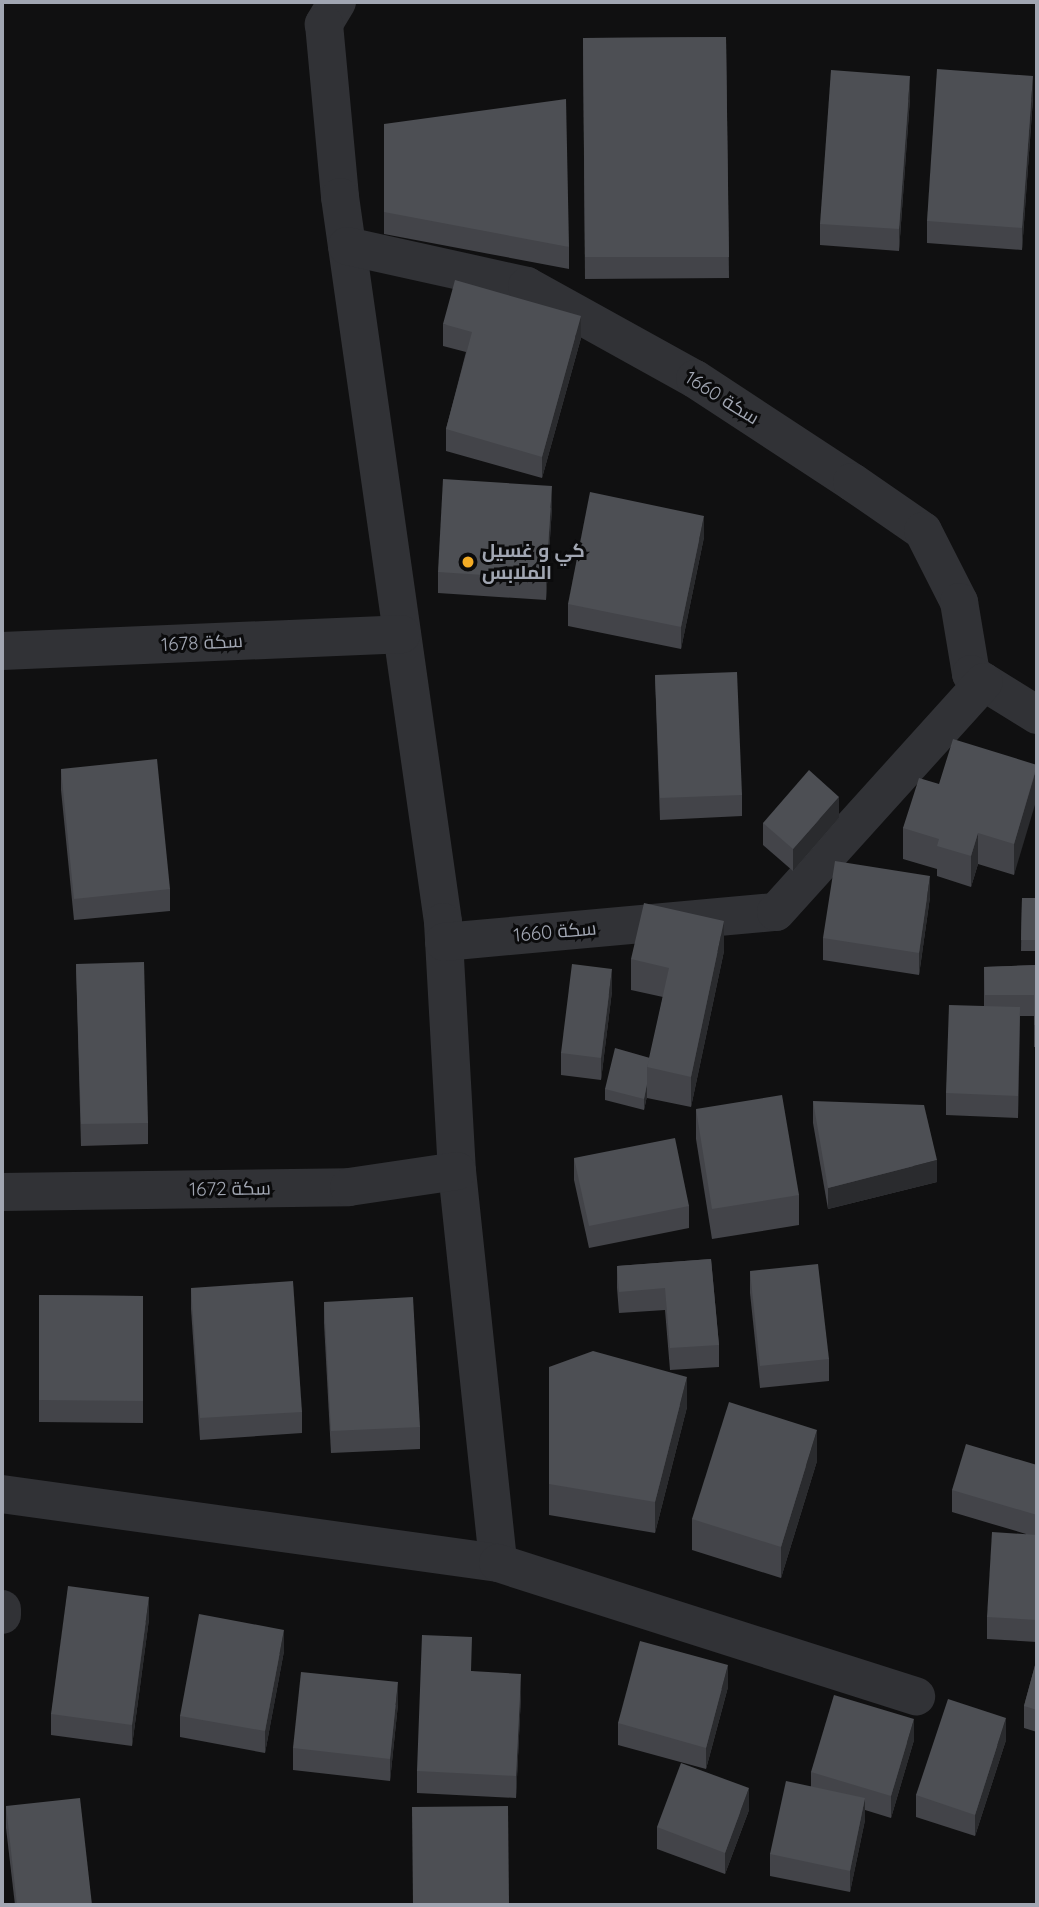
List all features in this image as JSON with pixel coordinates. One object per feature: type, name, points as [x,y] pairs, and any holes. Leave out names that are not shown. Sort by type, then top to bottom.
[{"type":"street","points":[[337,2],[324,24],[347,246],[444,942],[457,1171],[498,1563]]},
{"type":"street","name":"سكة 1660","points":[[347,246],[527,286],[695,379],[852,482],[923,531],[958,602],[971,674],[1037,715]]},
{"type":"street","name":"سكة 1678","points":[[2,652],[402,634]]},
{"type":"street","name":"سكة 1660","points":[[444,942],[776,912],[985,682]]},
{"type":"street","name":"سكة 1672","points":[[2,1192],[349,1187],[457,1171]]},
{"type":"street","points":[[2,1494],[498,1563],[916,1696]]},
{"type":"street","points":[[2,1609],[2,1615]]},
{"type":"building","points":[[726,37],[729,257],[585,257],[583,38]]},
{"type":"building","points":[[937,69],[1033,76],[1022,228],[927,221]]},
{"type":"building","points":[[831,70],[910,76],[899,229],[820,224]]},
{"type":"building","points":[[566,99],[569,247],[384,212],[384,124]]},
{"type":"building","points":[[455,280],[581,316],[542,457],[446,429],[472,332],[443,324]]},
{"type":"building","points":[[443,479],[552,486],[546,579],[438,572]]},
{"type":"building","points":[[590,492],[704,516],[681,627],[568,604]]},
{"type":"building","points":[[737,672],[742,795],[660,798],[655,675]]},
{"type":"building","points":[[953,739],[1037,765],[1014,844],[978,833],[971,856],[937,846],[939,839],[903,828],[919,778],[939,784]]},
{"type":"building","points":[[157,759],[170,889],[74,899],[61,769]]},
{"type":"building","points":[[809,770],[839,797],[793,849],[763,823]]},
{"type":"building","points":[[835,861],[930,876],[919,953],[823,938]]},
{"type":"building","points":[[1022,898],[1037,898],[1037,940],[1021,940]]},
{"type":"building","points":[[644,903],[724,921],[691,1077],[647,1067],[669,968],[631,959]]},
{"type":"building","points":[[144,962],[148,1123],[81,1124],[76,964]]},
{"type":"building","points":[[572,964],[612,969],[601,1058],[561,1053]]},
{"type":"building","points":[[1037,965],[1037,1025],[1034,1025],[1034,995],[985,995],[984,967]]},
{"type":"building","points":[[949,1005],[1020,1007],[1018,1096],[946,1093]]},
{"type":"building","points":[[615,1048],[650,1058],[644,1099],[605,1089]]},
{"type":"building","points":[[782,1095],[799,1195],[712,1209],[696,1109]]},
{"type":"building","points":[[813,1101],[924,1105],[937,1160],[828,1188]]},
{"type":"building","points":[[675,1138],[689,1206],[589,1226],[574,1158]]},
{"type":"building","points":[[711,1259],[719,1345],[670,1348],[665,1288],[619,1292],[617,1266]]},
{"type":"building","points":[[818,1264],[829,1359],[760,1366],[750,1271]]},
{"type":"building","points":[[293,1281],[302,1412],[200,1418],[191,1288]]},
{"type":"building","points":[[39,1295],[143,1296],[143,1401],[39,1400]]},
{"type":"building","points":[[413,1297],[420,1427],[331,1431],[324,1302]]},
{"type":"building","points":[[593,1351],[687,1377],[655,1502],[549,1484],[549,1367]]},
{"type":"building","points":[[729,1402],[817,1430],[781,1547],[692,1519]]},
{"type":"building","points":[[966,1444],[1037,1465],[1037,1515],[952,1490]]},
{"type":"building","points":[[992,1532],[1037,1535],[1037,1620],[987,1617]]},
{"type":"building","points":[[68,1586],[149,1597],[132,1725],[51,1714]]},
{"type":"building","points":[[199,1614],[284,1630],[265,1731],[180,1716]]},
{"type":"building","points":[[422,1635],[472,1637],[471,1671],[521,1674],[516,1776],[417,1771]]},
{"type":"building","points":[[640,1641],[728,1665],[706,1748],[618,1723]]},
{"type":"building","points":[[1037,1658],[1037,1710],[1024,1706]]},
{"type":"building","points":[[301,1672],[398,1682],[390,1759],[293,1748]]},
{"type":"building","points":[[834,1695],[914,1719],[891,1796],[811,1772]]},
{"type":"building","points":[[948,1699],[1006,1718],[975,1815],[916,1795]]},
{"type":"building","points":[[681,1763],[749,1788],[725,1853],[657,1827]]},
{"type":"building","points":[[786,1781],[865,1798],[850,1871],[770,1854]]},
{"type":"building","points":[[80,1798],[92,1905],[17,1905],[6,1806]]},
{"type":"building","points":[[508,1806],[509,1905],[413,1905],[412,1807]]},
{"type":"place","name":"كي و غسيل الملابس","points":[[468,562]]}]
